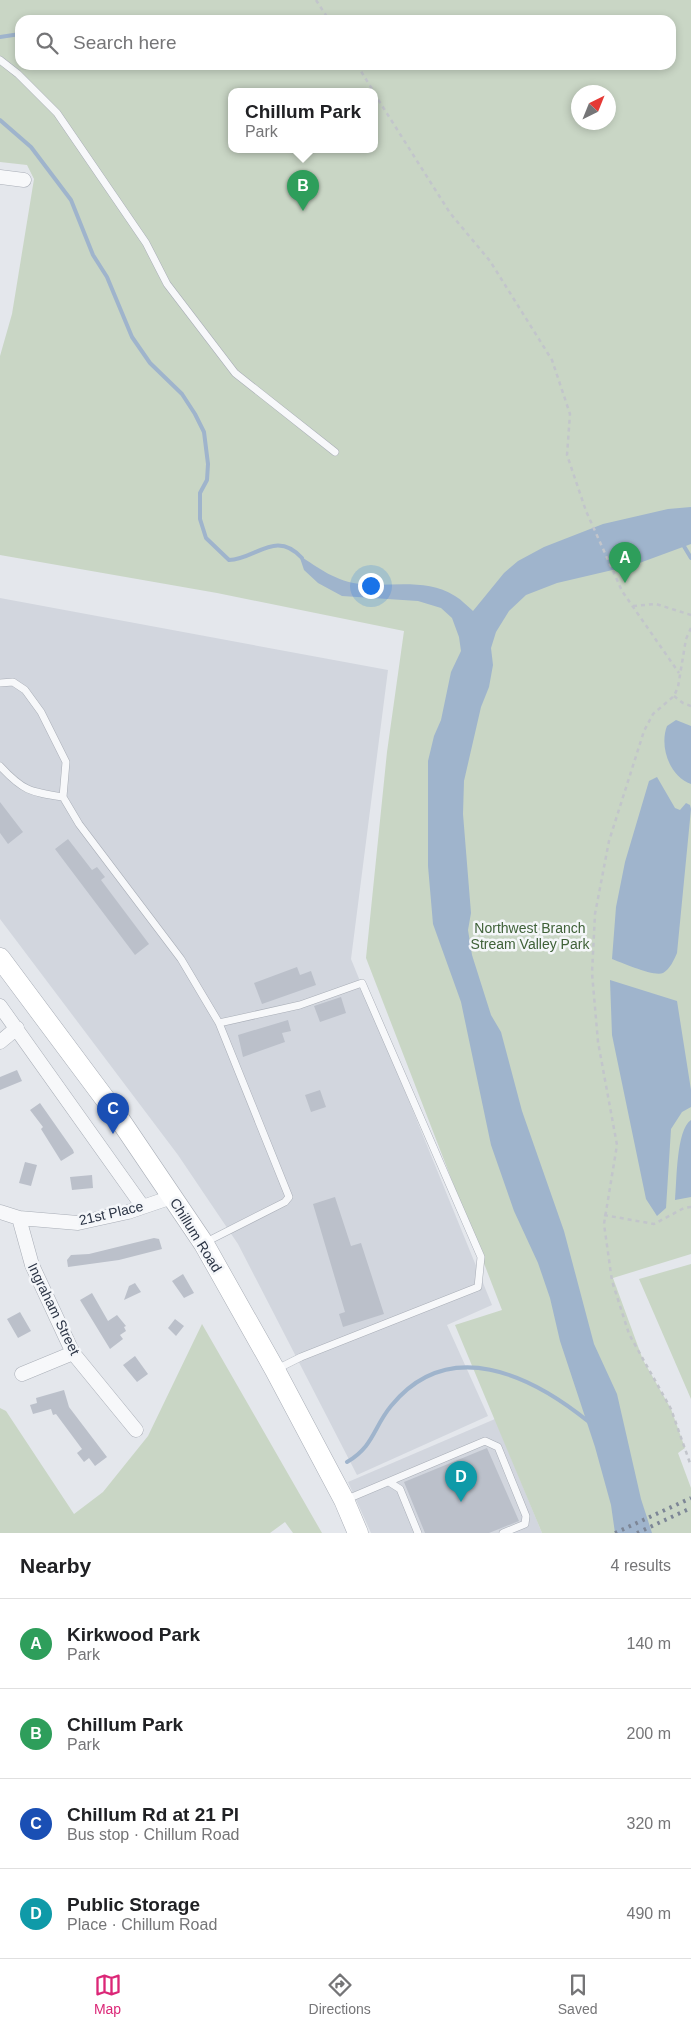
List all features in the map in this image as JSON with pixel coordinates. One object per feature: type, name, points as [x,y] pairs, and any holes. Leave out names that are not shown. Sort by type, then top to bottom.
[{"type":"main road","name":"Chillum Road","points":[[0,958],[114,1111],[204,1244],[275,1370],[344,1500],[358,1533]]},
{"type":"street","points":[[0,177],[24,180]]},
{"type":"street","points":[[0,1006],[143,1207]]},
{"type":"street","points":[[0,1042],[17,1028]]},
{"type":"street","name":"21st Place","points":[[19,1218],[78,1223],[143,1207],[172,1197]]},
{"type":"street","points":[[0,1212],[19,1218]]},
{"type":"street","name":"Ingraham Street","points":[[19,1218],[32,1265],[73,1353],[136,1430]]},
{"type":"street","points":[[22,1374],[73,1353]]},
{"type":"lane","points":[[0,60],[18,74],[57,113],[146,243],[167,284],[235,373],[335,452]]},
{"type":"lane","points":[[0,683],[13,682],[25,690],[41,712],[66,762],[63,797],[79,824],[181,960],[219,1023],[289,1197],[286,1202],[204,1244]]},
{"type":"lane","points":[[0,766],[14,781],[30,792],[63,797]]},
{"type":"lane","points":[[219,1023],[300,1005],[362,983],[481,1257],[478,1286],[301,1357],[275,1370]]},
{"type":"lane","points":[[344,1500],[485,1441],[498,1447],[526,1516],[525,1524],[504,1533]]},
{"type":"lane","points":[[389,1482],[400,1489],[418,1533]]},
{"type":"path","points":[[316,0],[326,15]]},
{"type":"path","points":[[360,70],[371,88]]},
{"type":"path","points":[[378,99],[450,213],[490,261],[552,360],[570,414],[567,455],[586,511],[622,591],[679,673]]},
{"type":"path","points":[[633,606],[656,604],[691,615]]},
{"type":"path","points":[[691,628],[686,639],[678,687],[674,696],[653,714],[644,731],[609,841],[595,914],[592,973],[598,1042],[617,1145],[604,1215],[604,1239],[612,1281],[629,1334],[671,1409],[691,1466]]},
{"type":"path","points":[[674,696],[691,706]]},
{"type":"path","points":[[604,1215],[654,1224],[684,1208],[691,1207]]},
{"type":"shaded area","points":[[0,598],[388,670],[351,959],[492,1305],[447,1325],[488,1416],[357,1475],[238,1244],[178,1155],[0,919]]},
{"type":"shaded area","points":[[495,1419],[542,1533],[371,1533],[348,1482]]},
{"type":"green space","name":"Northwest Branch Stream Valley Park","points":[[0,0],[691,0],[691,1254],[613,1278],[643,1360],[671,1409],[685,1448],[678,1453],[691,1488],[691,1533],[542,1533],[455,1325],[502,1310],[366,958],[387,752],[404,631],[217,593],[0,555],[0,356],[12,314],[34,179],[27,165],[0,162]]},
{"type":"green space","points":[[691,1264],[691,1399],[639,1279]]},
{"type":"green space","points":[[202,1324],[322,1533],[293,1533],[285,1522],[270,1533],[0,1533],[0,1408],[6,1411],[74,1514],[103,1492],[148,1436]]},
{"type":"water","points":[[691,507],[691,544],[634,565],[557,583],[526,595],[509,611],[496,632],[491,648],[493,665],[489,687],[481,707],[464,781],[463,814],[471,913],[468,930],[472,955],[491,1015],[501,1032],[522,1111],[564,1231],[594,1344],[617,1394],[641,1499],[652,1533],[615,1533],[611,1505],[595,1447],[560,1341],[550,1298],[538,1263],[514,1211],[491,1145],[461,1002],[433,924],[428,866],[428,761],[434,736],[441,720],[451,672],[461,651],[459,637],[452,618],[441,608],[418,601],[342,596],[318,583],[304,570],[299,555],[328,574],[352,583],[373,585],[409,584],[444,590],[458,598],[473,611],[504,573],[518,561],[544,547],[603,524],[668,509]]},
{"type":"water","points":[[676,720],[691,726],[691,784],[677,775],[668,760],[666,752],[664,743],[667,726]]},
{"type":"water","points":[[657,777],[675,808],[680,810],[686,803],[690,805],[691,809],[677,953],[668,969],[659,974],[612,959],[616,907],[625,862],[649,781]]},
{"type":"water","points":[[610,980],[677,1001],[691,1090],[691,1107],[682,1112],[671,1129],[666,1208],[657,1216],[646,1199],[612,1035]]},
{"type":"water","points":[[691,1120],[691,1197],[675,1200],[682,1134]]},
{"type":"building","points":[[0,802],[23,832],[8,844],[0,833]]},
{"type":"building","points":[[68,839],[92,870],[97,867],[105,877],[101,880],[149,944],[135,955],[55,849]]},
{"type":"building","points":[[297,967],[300,975],[311,971],[316,985],[262,1004],[254,983]]},
{"type":"building","points":[[341,997],[346,1013],[320,1022],[314,1006]]},
{"type":"building","points":[[288,1020],[291,1031],[282,1033],[285,1042],[243,1057],[238,1035]]},
{"type":"building","points":[[17,1070],[22,1081],[0,1090],[0,1077]]},
{"type":"building","points":[[320,1090],[326,1107],[311,1112],[305,1095]]},
{"type":"building","points":[[40,1103],[73,1150],[74,1153],[61,1161],[41,1129],[43,1127],[30,1110]]},
{"type":"building","points":[[25,1162],[37,1165],[31,1186],[19,1183]]},
{"type":"building","points":[[92,1175],[93,1188],[72,1190],[70,1177]]},
{"type":"building","points":[[335,1197],[351,1246],[361,1243],[384,1314],[343,1327],[339,1314],[345,1312],[313,1204]]},
{"type":"building","points":[[154,1238],[159,1239],[162,1249],[119,1260],[68,1267],[67,1260],[71,1255],[89,1254]]},
{"type":"building","points":[[183,1274],[194,1293],[184,1298],[172,1281]]},
{"type":"building","points":[[135,1283],[141,1292],[124,1300],[129,1286]]},
{"type":"building","points":[[92,1293],[108,1321],[117,1315],[126,1326],[124,1327],[126,1331],[120,1335],[123,1339],[110,1349],[80,1300]]},
{"type":"building","points":[[20,1312],[31,1331],[18,1338],[7,1319]]},
{"type":"building","points":[[175,1319],[184,1326],[176,1336],[168,1328]]},
{"type":"building","points":[[135,1356],[148,1374],[137,1382],[123,1365]]},
{"type":"building","points":[[64,1390],[69,1407],[107,1457],[95,1466],[89,1458],[84,1462],[77,1453],[82,1449],[56,1414],[53,1415],[51,1409],[33,1414],[30,1405],[37,1403],[36,1398]]},
{"type":"building","points":[[487,1448],[519,1521],[489,1533],[425,1533],[404,1482]]},
{"type":"waterway","points":[[0,37],[15,35]]},
{"type":"waterway","points":[[0,120],[31,147],[71,200],[93,255],[107,277],[132,337],[150,363],[182,394],[204,432],[208,464],[207,480],[200,493],[200,519],[206,538],[229,560],[275,546],[283,546],[293,550],[302,558]]},
{"type":"waterway","points":[[682,543],[691,558]]},
{"type":"waterway","points":[[347,1462],[363,1450],[391,1406],[414,1384],[438,1372],[464,1367],[490,1370],[516,1378],[542,1390],[589,1422]]},
{"type":"railway","points":[[615,1533],[691,1498]]},
{"type":"railway","points":[[637,1533],[691,1508]]},
{"type":"place","name":"Chillum Park","points":[[303,211]]},
{"type":"place","name":"Kirkwood Park","points":[[625,583]]},
{"type":"place","name":"Chillum Rd at 21 Pl","points":[[113,1134]]},
{"type":"place","name":"Public Storage","points":[[461,1502]]}]
